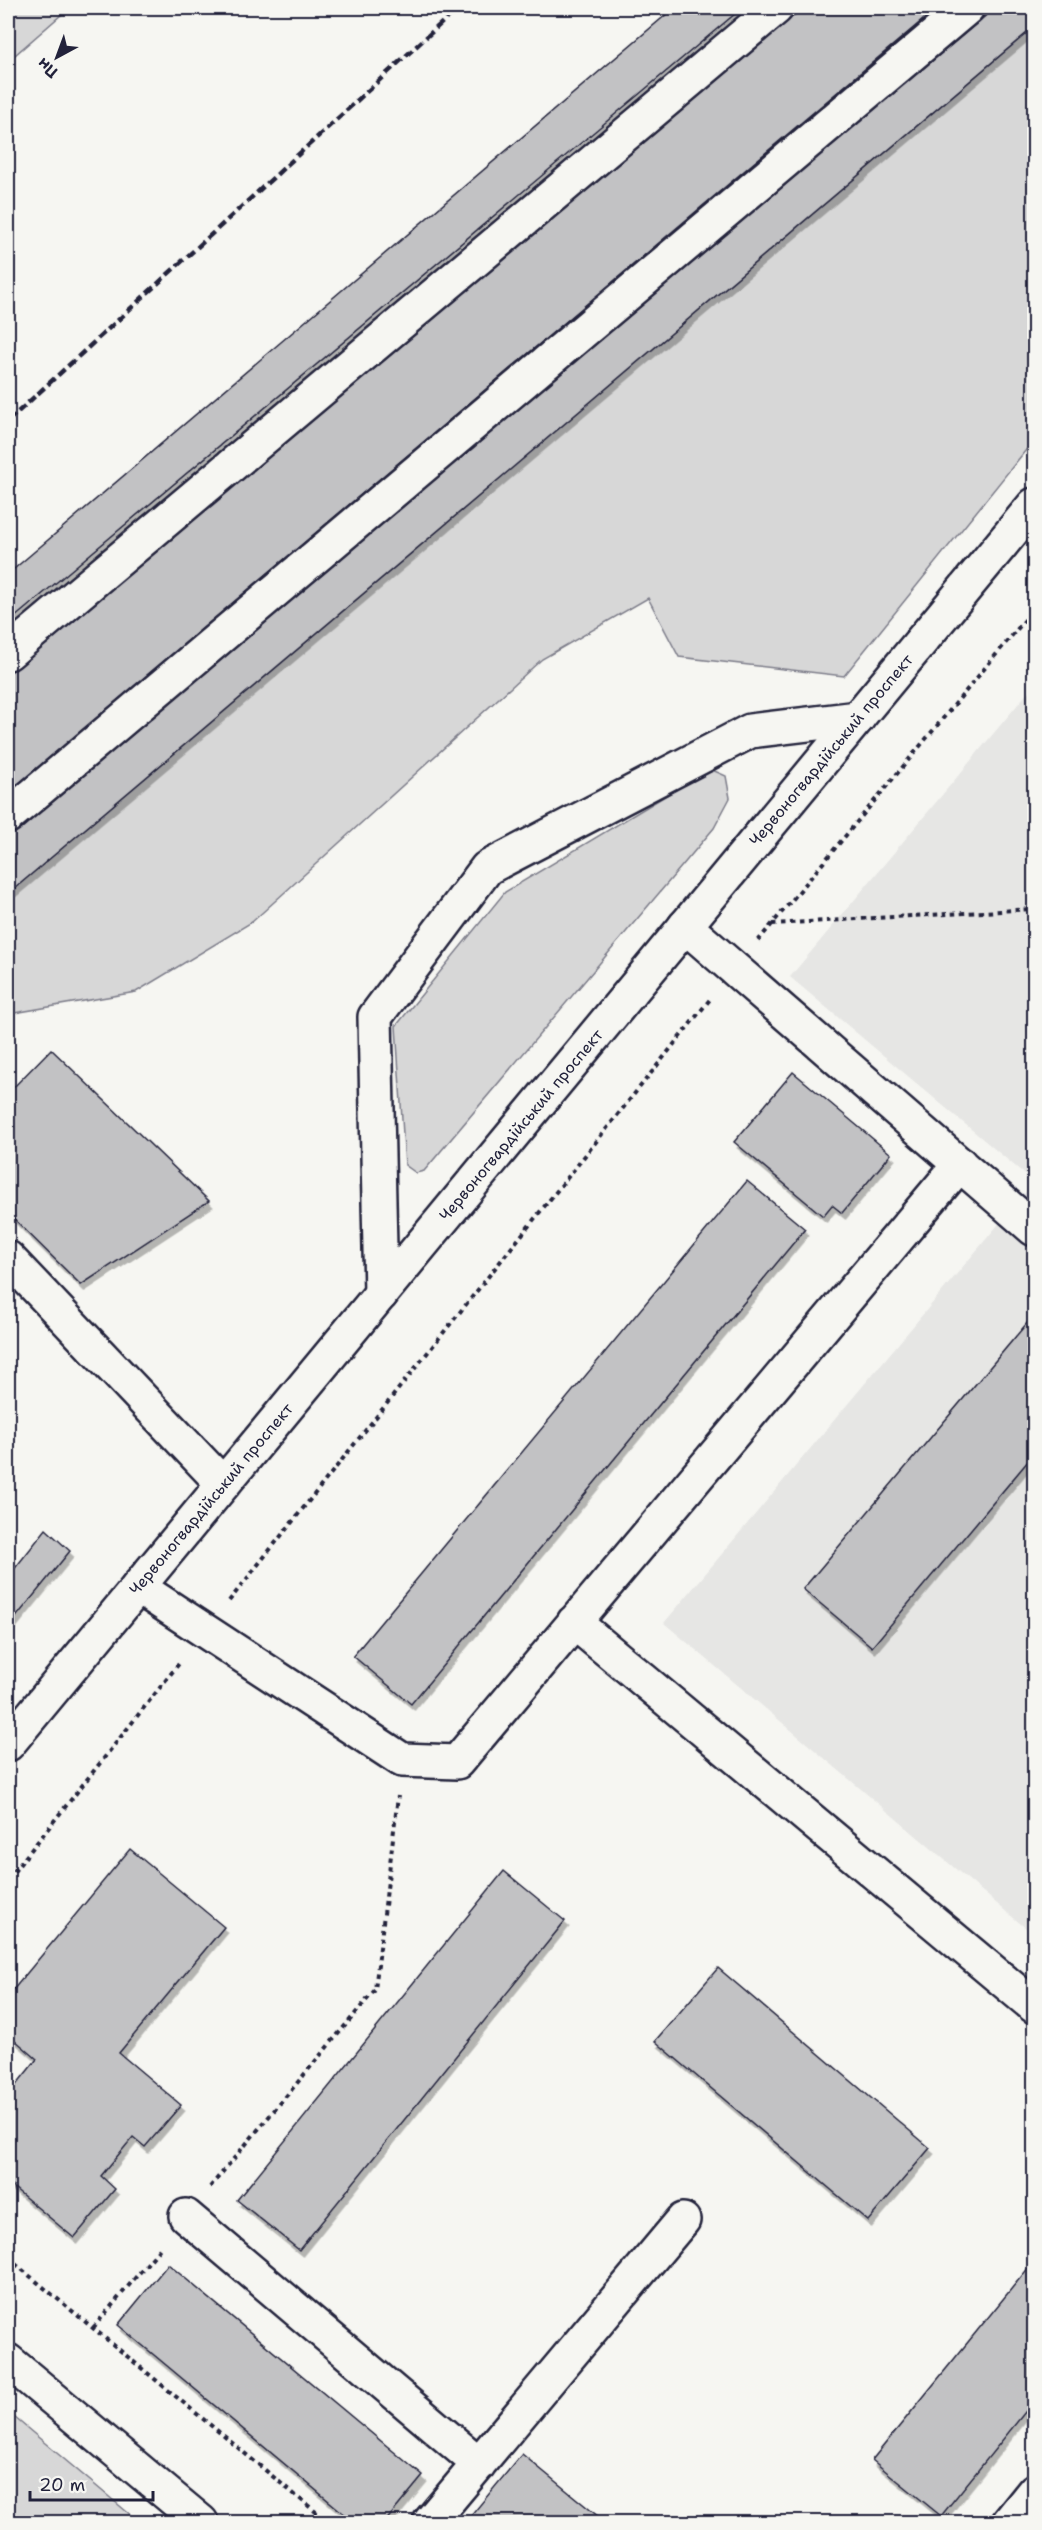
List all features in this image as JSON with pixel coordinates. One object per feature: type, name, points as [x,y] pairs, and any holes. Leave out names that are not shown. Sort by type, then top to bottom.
[{"type":"main road","points":[[8,653],[776,8]]},
{"type":"main road","points":[[8,816],[967,8]]},
{"type":"main road","name":"Червоногвардійський проспект","points":[[8,1744],[1035,505]]},
{"type":"main road","points":[[381,1294],[375,1017],[487,868],[750,731],[858,718]]},
{"type":"main road","points":[[685,926],[1035,1228]]},
{"type":"main road","points":[[138,1587],[402,1760],[457,1762],[960,1164]]},
{"type":"main road","points":[[8,1258],[223,1484]]},
{"type":"main road","points":[[574,1622],[1035,2006]]},
{"type":"main road","points":[[186,2216],[479,2464]]},
{"type":"main road","points":[[430,2523],[683,2220]]},
{"type":"main road","points":[[8,2361],[201,2523]]},
{"type":"main road","points":[[8,2386],[172,2523]]},
{"type":"main road","points":[[1009,2523],[1035,2491]]},
{"type":"path","points":[[8,1879],[735,969],[1035,609]]},
{"type":"path","points":[[772,924],[1035,909]]},
{"type":"path","points":[[93,2328],[375,1989],[402,1760]]},
{"type":"path","points":[[8,2258],[328,2523]]},
{"type":"shaded area","points":[[8,8],[69,8],[8,61]]},
{"type":"shaded area","points":[[1034,27],[1034,440],[844,676],[679,657],[648,598],[542,659],[252,922],[136,992],[8,1014],[8,894]]},
{"type":"shaded area","points":[[1034,685],[1034,1182],[790,977]]},
{"type":"shaded area","points":[[710,769],[726,776],[730,798],[714,828],[424,1171],[416,1173],[405,1165],[396,1026],[505,892]]},
{"type":"shaded area","points":[[1034,1182],[1034,1935],[664,1623]]},
{"type":"shaded area","points":[[8,2412],[139,2522],[8,2522]]},
{"type":"building","points":[[674,8],[742,8],[8,623],[8,574]]},
{"type":"building","points":[[803,8],[937,8],[8,793],[8,674]]},
{"type":"building","points":[[995,8],[1034,8],[1034,27],[8,894],[8,834]]},
{"type":"building","points":[[51,1049],[209,1201],[81,1285],[8,1213],[8,1093]]},
{"type":"building","points":[[793,1072],[891,1154],[842,1213],[832,1205],[823,1216],[734,1142]]},
{"type":"building","points":[[747,1181],[805,1229],[411,1704],[353,1656]]},
{"type":"building","points":[[1033,1316],[1034,1454],[872,1647],[803,1589]]},
{"type":"building","points":[[46,1529],[70,1551],[8,1627],[8,1577]]},
{"type":"building","points":[[130,1849],[224,1927],[119,2053],[181,2105],[145,2147],[133,2137],[101,2176],[115,2189],[74,2238],[8,2183],[8,2095],[37,2059],[8,2034],[8,1996]]},
{"type":"building","points":[[504,1871],[565,1921],[299,2250],[237,2200]]},
{"type":"building","points":[[718,1968],[930,2148],[868,2221],[655,2041]]},
{"type":"building","points":[[1034,2261],[1034,2401],[941,2516],[872,2460]]},
{"type":"building","points":[[168,2264],[423,2476],[385,2522],[354,2522],[118,2325]]},
{"type":"building","points":[[522,2454],[605,2522],[477,2522],[470,2517]]},
{"type":"railway","points":[[8,421],[458,8]]}]
